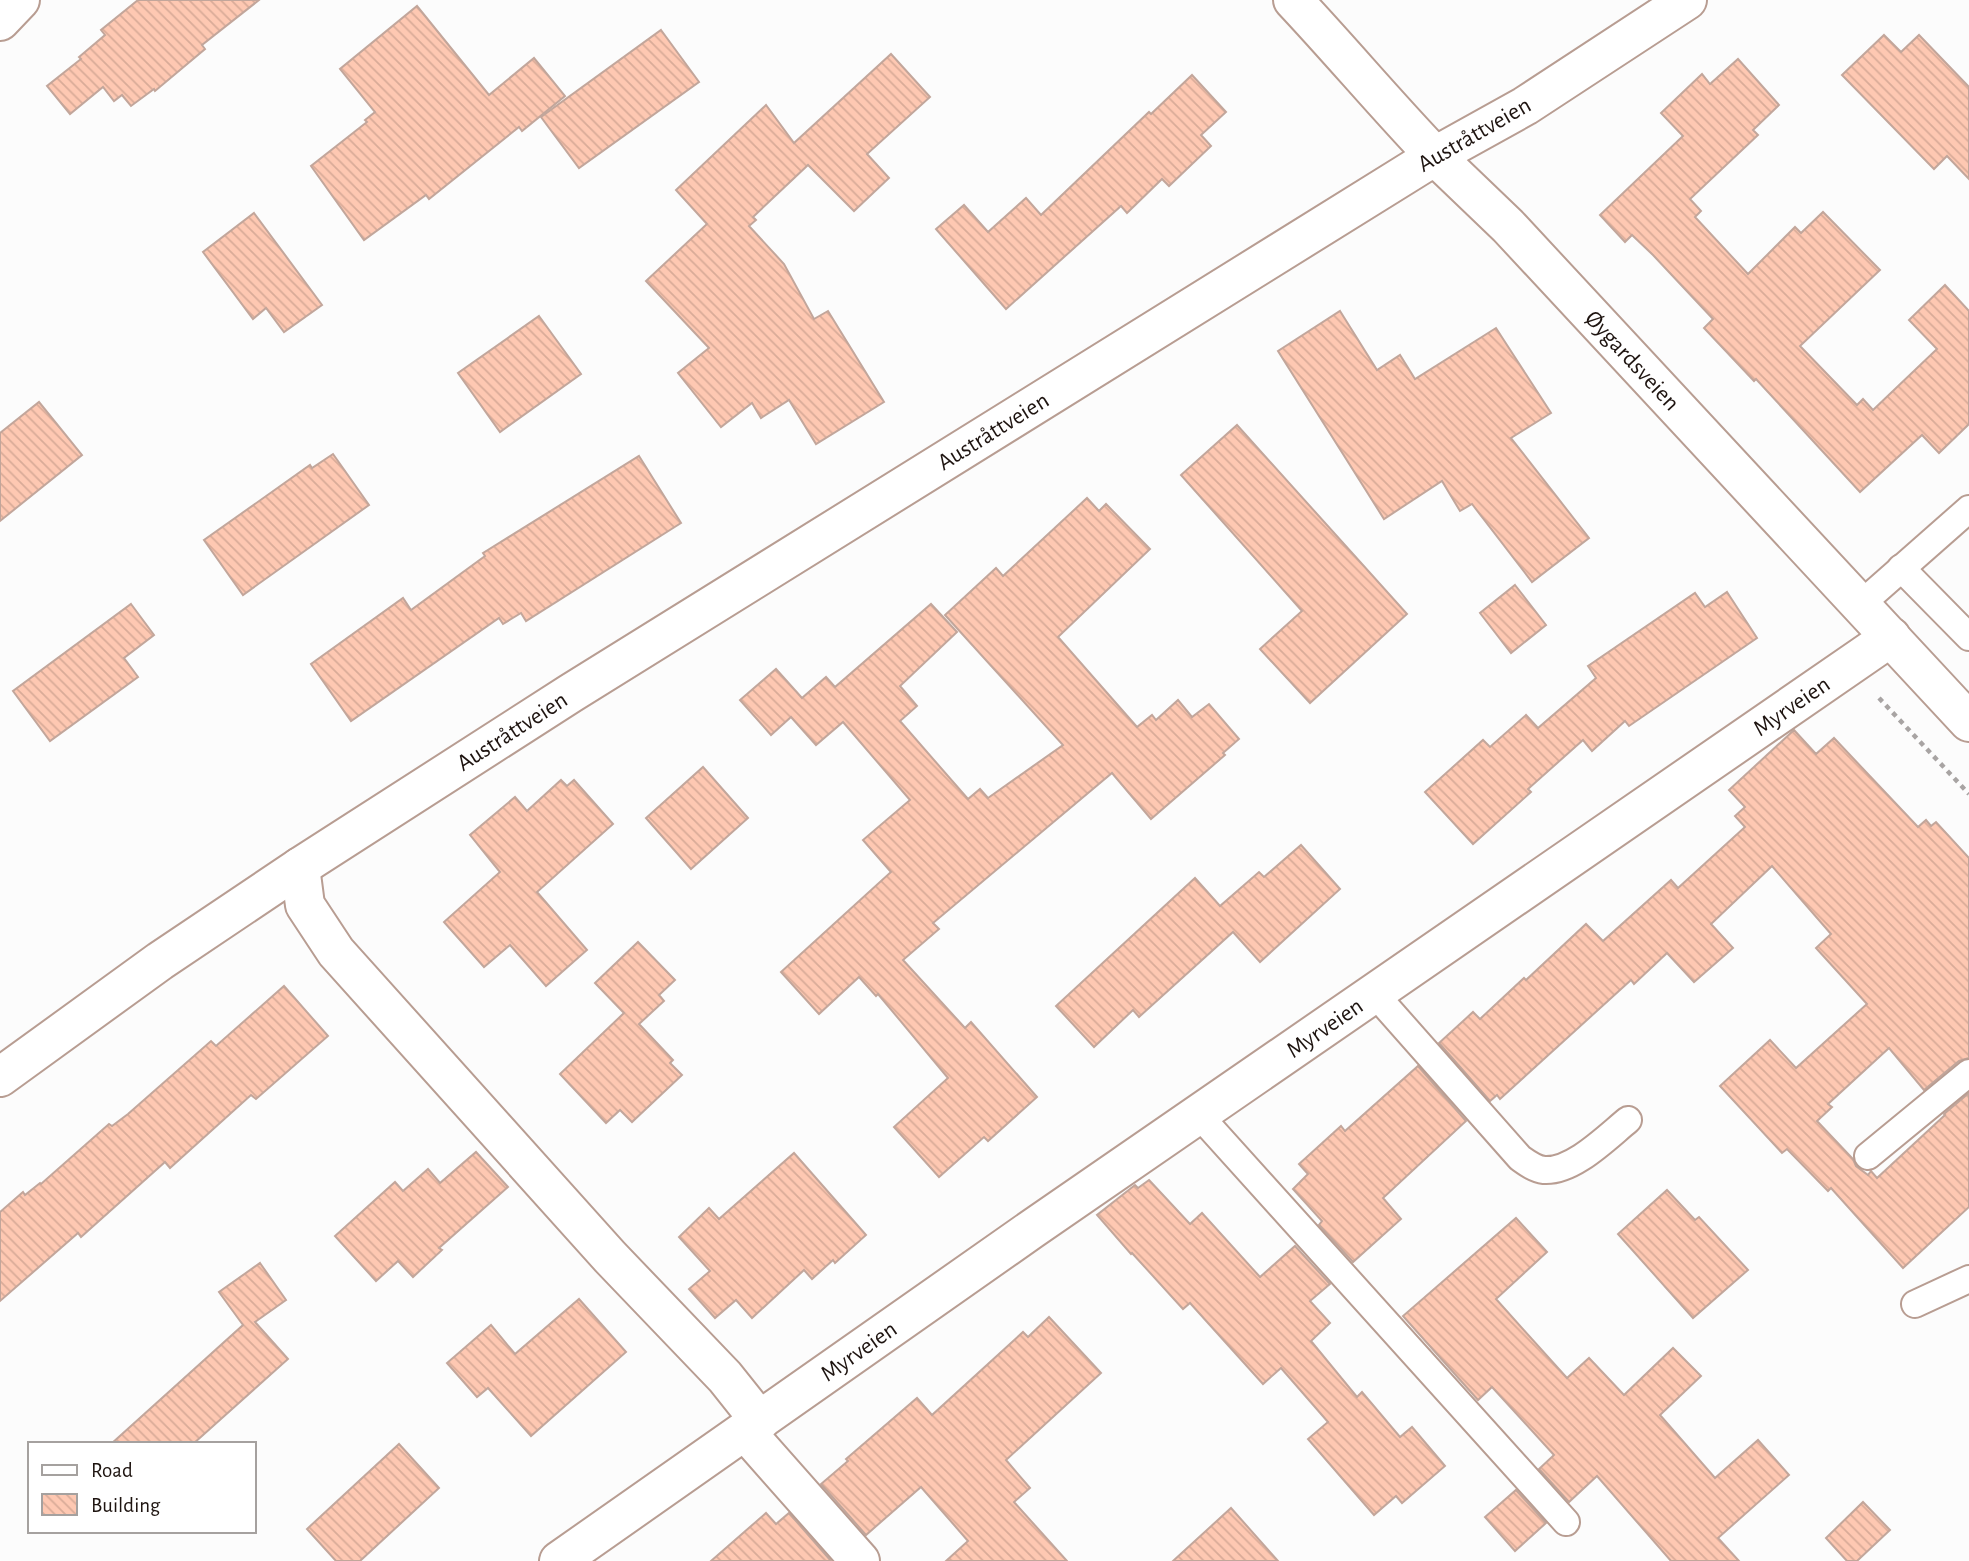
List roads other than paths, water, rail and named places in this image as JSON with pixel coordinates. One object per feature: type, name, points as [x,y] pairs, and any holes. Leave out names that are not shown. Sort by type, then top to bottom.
[{"type":"street","points":[[0,21],[20,0]]},
{"type":"street","name":"Øygardsveien","points":[[1293,0],[1335,45],[1379,99],[1508,226],[1969,722]]},
{"type":"street","name":"Austråttveien","points":[[0,1077],[160,961],[570,693],[1434,156],[1525,106],[1686,0]]},
{"type":"street","name":"Myrveien","points":[[559,1561],[1198,1114],[1891,638]]},
{"type":"street","points":[[300,867],[305,905],[336,952],[601,1247],[725,1377],[753,1426],[860,1561]]},
{"type":"lane","points":[[1860,605],[1969,509]]},
{"type":"lane","points":[[1901,568],[1969,638]]},
{"type":"lane","points":[[1374,993],[1520,1158],[1530,1165],[1542,1170],[1569,1164],[1592,1150],[1628,1120]]},
{"type":"lane","points":[[1868,1156],[1969,1073]]},
{"type":"lane","points":[[1198,1114],[1566,1522]]},
{"type":"lane","points":[[1915,1304],[1969,1279]]}]
